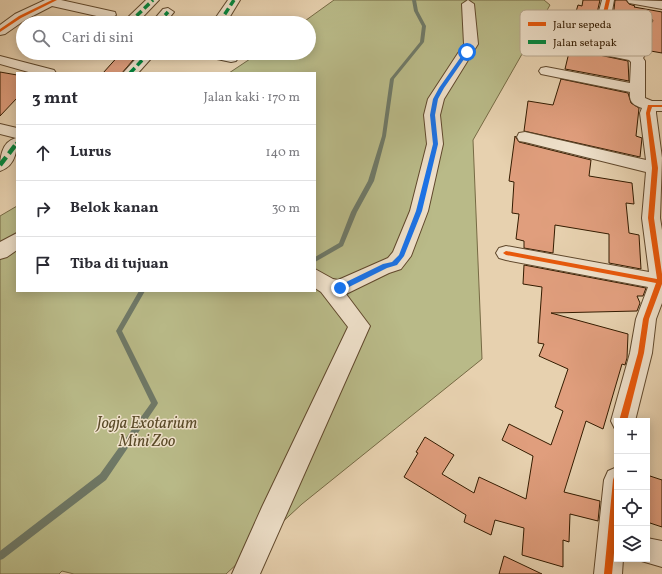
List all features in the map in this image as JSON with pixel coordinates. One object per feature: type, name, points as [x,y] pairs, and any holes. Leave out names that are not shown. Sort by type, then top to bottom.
[{"type":"street","points":[[136,16],[153,0]]},
{"type":"street","points":[[224,16],[234,0]]},
{"type":"street","points":[[606,10],[608,0]]},
{"type":"street","points":[[634,0],[662,5]]},
{"type":"street","points":[[24,16],[53,1],[110,15]]},
{"type":"street","points":[[322,282],[340,288],[385,266],[394,264],[401,256],[419,211],[435,144],[432,115],[436,99],[471,44],[468,4]]},
{"type":"street","points":[[164,16],[168,12]]},
{"type":"street","points":[[0,31],[16,21]]},
{"type":"street","points":[[629,56],[634,57],[638,61],[638,101],[656,106]]},
{"type":"street","points":[[0,60],[45,72]]},
{"type":"street","points":[[131,72],[143,60]]},
{"type":"street","points":[[546,71],[637,89]]},
{"type":"street","points":[[623,418],[641,353],[646,319],[661,281],[651,218],[655,168],[648,113],[656,106]]},
{"type":"street","points":[[0,129],[16,133]]},
{"type":"street","points":[[525,136],[655,168]]},
{"type":"street","points":[[0,165],[16,144]]},
{"type":"street","points":[[0,252],[16,241]]},
{"type":"street","points":[[506,253],[661,281]]},
{"type":"street","points":[[246,574],[271,516],[359,326],[322,282]]},
{"type":"street","points":[[608,574],[613,543],[616,490]]},
{"type":"street","points":[[650,552],[662,554]]},
{"type":"green space","name":"Jogja Exotarium Mini Zoo","points":[[334,0],[544,0],[550,5],[547,10],[520,10],[521,56],[473,140],[482,359],[302,504],[226,574],[74,574],[62,571],[59,574],[0,574],[0,216],[16,207],[16,292],[316,292],[316,72],[230,72],[248,60],[316,60],[316,16],[312,16]]},
{"type":"building","points":[[583,0],[600,0],[598,10],[576,10],[578,5],[582,6]]},
{"type":"building","points":[[615,0],[626,0],[629,4],[635,6],[634,7],[651,10],[614,10]]},
{"type":"building","points":[[652,10],[662,12],[662,53],[652,51]]},
{"type":"building","points":[[568,56],[604,56],[628,61],[629,81],[565,69]]},
{"type":"building","points":[[115,60],[133,60],[123,72],[104,72]]},
{"type":"building","points":[[0,72],[16,75],[16,99],[0,116]]},
{"type":"building","points":[[561,79],[628,93],[631,103],[639,108],[636,136],[642,138],[640,157],[524,131],[528,101],[553,105]]},
{"type":"building","points":[[515,136],[519,142],[591,160],[589,176],[632,183],[634,204],[626,203],[629,233],[639,235],[641,269],[609,263],[609,234],[555,225],[553,253],[524,248],[524,241],[516,239],[519,214],[512,213],[514,182],[509,181]]},
{"type":"building","points":[[524,265],[646,288],[643,296],[637,296],[640,303],[637,311],[551,313],[628,334],[627,358],[625,365],[622,364],[603,429],[586,421],[564,492],[600,501],[598,521],[570,514],[569,542],[563,540],[563,567],[522,555],[524,528],[495,520],[491,535],[464,522],[466,515],[404,477],[418,453],[416,452],[425,437],[454,455],[442,474],[474,493],[479,477],[526,499],[533,456],[502,440],[509,424],[551,445],[563,411],[555,407],[568,369],[539,356],[544,344],[538,343],[542,287],[523,284]]},
{"type":"building","points":[[650,476],[662,480],[662,527],[650,523]]},
{"type":"building","points":[[504,556],[542,574],[499,574]]},
{"type":"waterway","points":[[316,259],[341,244],[354,212],[371,181],[384,136],[392,79],[422,42],[424,26],[416,11],[414,0]]},
{"type":"waterway","points":[[0,556],[103,477],[155,403],[119,331],[141,292]]},
{"type":"marked path","points":[[136,16],[153,0]]},
{"type":"marked path","points":[[224,16],[234,0]]},
{"type":"marked path","points":[[164,16],[168,12]]},
{"type":"marked path","points":[[131,72],[142,60]]},
{"type":"marked path","points":[[0,165],[16,144]]},
{"type":"cycle path","points":[[22,16],[55,0]]},
{"type":"cycle path","points":[[606,10],[608,0]]},
{"type":"cycle path","points":[[0,31],[16,20]]},
{"type":"cycle path","points":[[624,418],[641,353],[646,319],[660,281],[651,218],[655,168],[648,113],[650,106],[662,106]]},
{"type":"cycle path","points":[[506,253],[662,282]]},
{"type":"cycle path","points":[[608,574],[616,490]]},
{"type":"route","points":[[340,288],[385,266],[394,264],[401,256],[419,211],[435,144],[432,115],[436,99],[467,52]]}]
